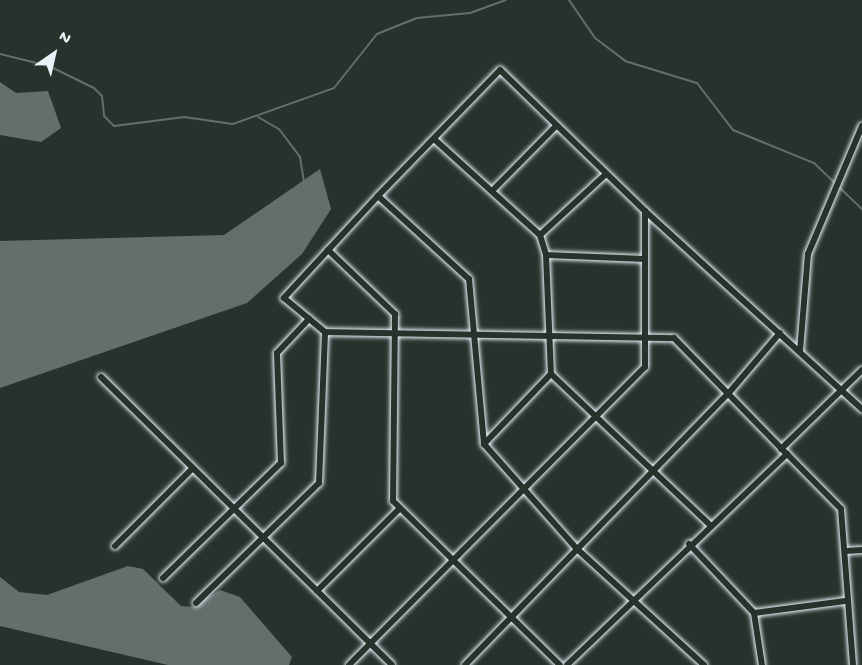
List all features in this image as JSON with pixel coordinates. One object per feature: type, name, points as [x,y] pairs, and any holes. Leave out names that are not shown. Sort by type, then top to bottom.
[{"type":"street","points":[[854,665],[845,601],[845,551],[841,509],[674,338],[645,334],[325,332],[284,298],[378,196],[500,70],[605,174],[843,389],[862,409]]},
{"type":"street","points":[[492,191],[556,126]]},
{"type":"street","points":[[800,351],[808,254],[862,126]]},
{"type":"street","points":[[434,139],[540,235],[546,255],[551,374],[597,414],[710,525]]},
{"type":"street","points":[[540,235],[605,174]]},
{"type":"street","points":[[378,196],[469,279],[477,333],[483,444],[523,493],[577,549],[704,665]]},
{"type":"street","points":[[349,665],[523,493],[645,367],[645,211]]},
{"type":"street","points":[[328,250],[394,314],[393,501],[513,616],[560,665]]},
{"type":"street","points":[[546,255],[645,259]]},
{"type":"street","points":[[163,578],[281,463],[277,353],[309,319]]},
{"type":"street","points":[[196,603],[319,483],[325,332]]},
{"type":"street","points":[[465,665],[728,394],[780,333]]},
{"type":"street","points":[[567,665],[784,451],[862,370]]},
{"type":"street","points":[[483,444],[551,374]]},
{"type":"street","points":[[101,377],[392,665]]},
{"type":"street","points":[[116,546],[193,468]]},
{"type":"street","points":[[317,591],[400,508]]},
{"type":"street","points":[[688,544],[754,613],[762,665]]},
{"type":"street","points":[[845,551],[862,550]]},
{"type":"street","points":[[754,613],[845,601]]},
{"type":"shaded area","points":[[0,82],[16,93],[48,91],[61,128],[41,142],[0,135]]},
{"type":"shaded area","points":[[320,169],[331,209],[302,254],[247,303],[0,388],[0,241],[224,235]]},
{"type":"shaded area","points":[[128,566],[143,569],[181,606],[193,607],[220,590],[240,597],[292,657],[289,665],[168,665],[0,626],[0,577],[19,592],[47,595]]},
{"type":"waterway","points":[[0,54],[49,66],[94,88],[102,96],[104,116],[114,126],[184,117],[233,124],[334,88],[377,34],[417,18],[470,13],[506,0]]},
{"type":"waterway","points":[[569,0],[595,38],[625,61],[697,83],[733,130],[814,163],[862,209]]},
{"type":"waterway","points":[[258,117],[279,129],[300,157],[304,182]]}]
